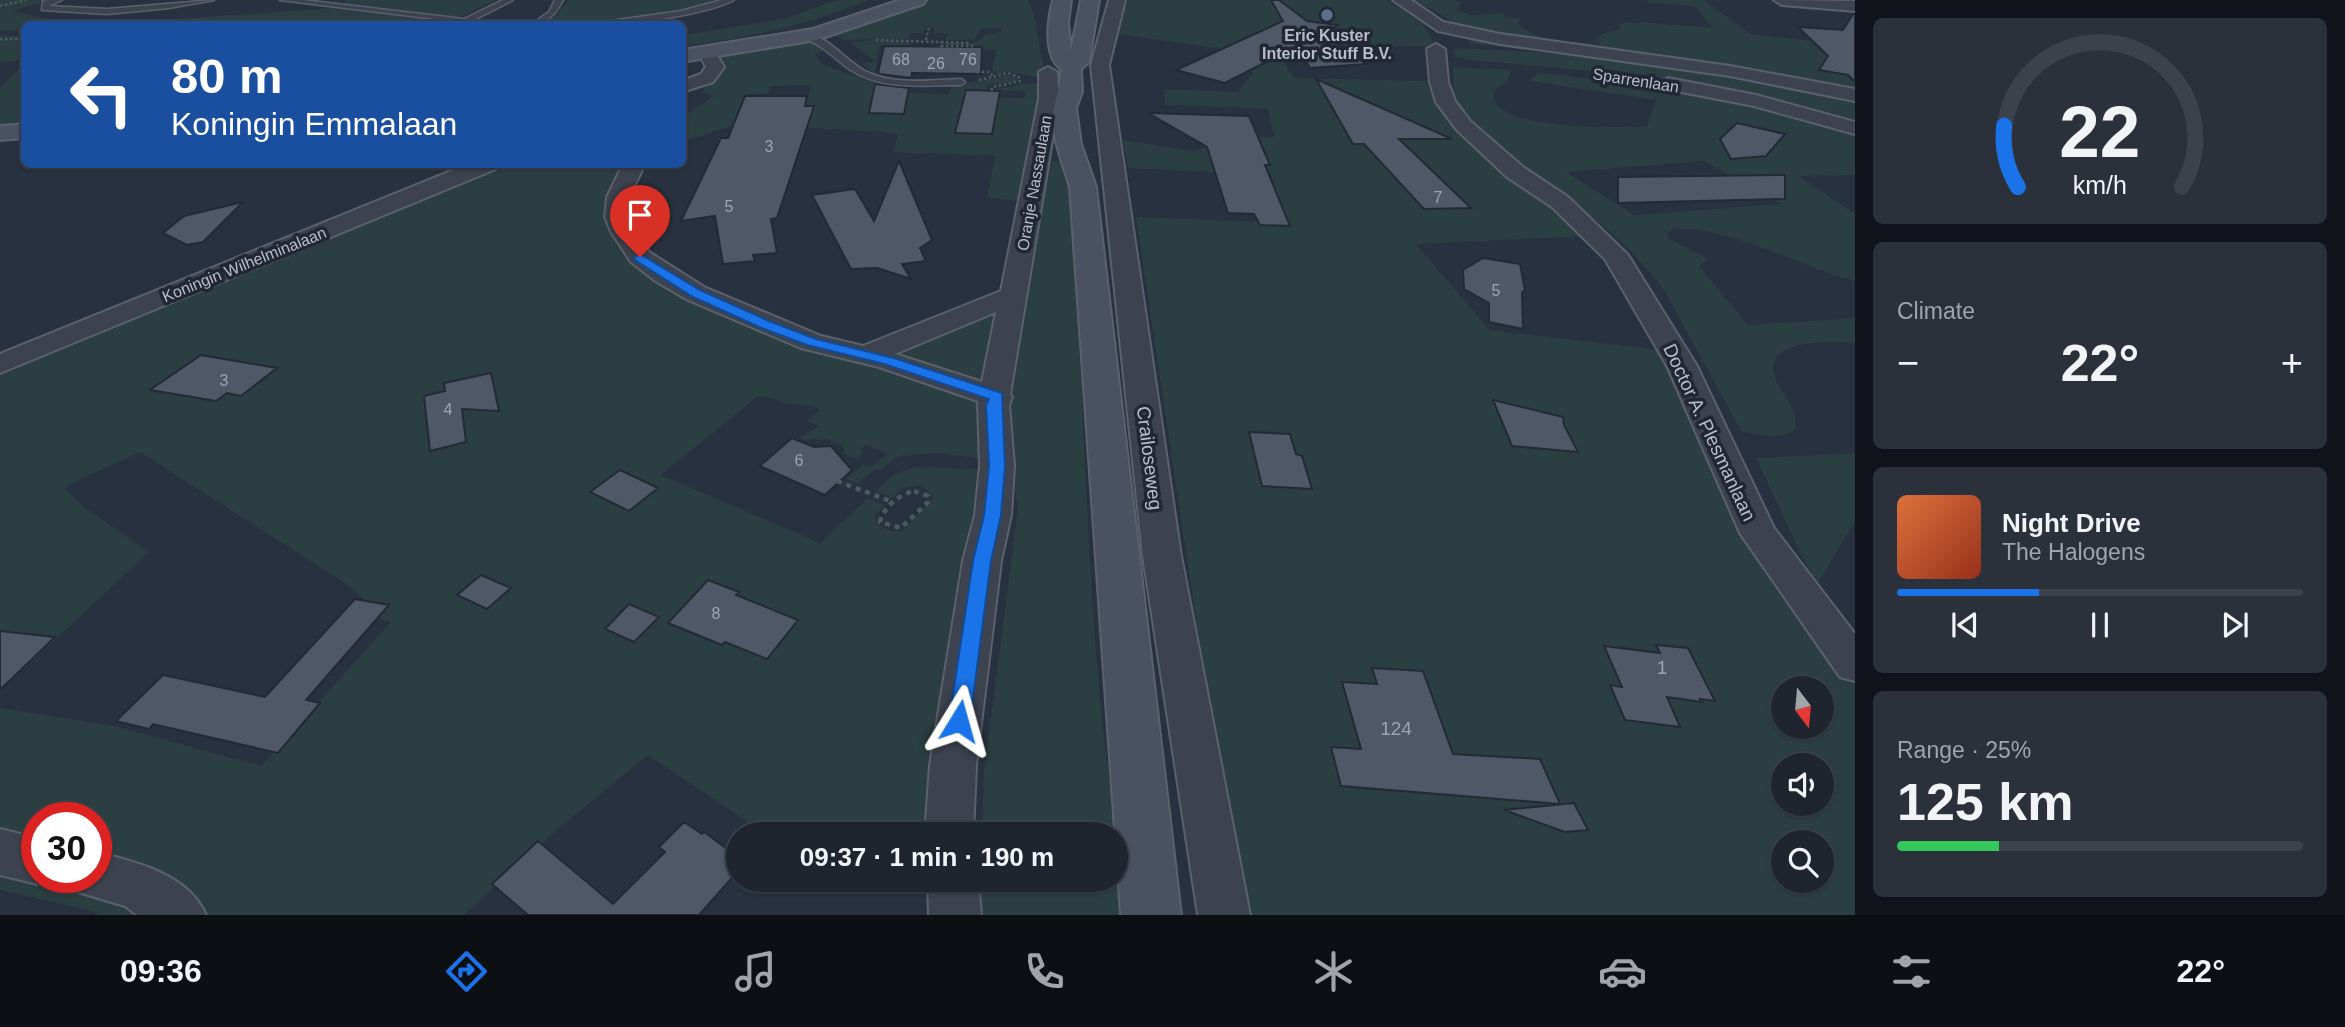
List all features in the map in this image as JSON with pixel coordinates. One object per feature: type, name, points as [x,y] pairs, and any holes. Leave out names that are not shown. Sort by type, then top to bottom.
[{"type":"main road","points":[[686,56],[807,36],[917,0]]},
{"type":"main road","name":"Crailoseweg","points":[[1052,78],[1063,61],[1058,20],[1062,0]]},
{"type":"main road","name":"Crailoseweg","points":[[1052,78],[1079,62],[1090,0]]},
{"type":"main road","name":"Crailoseweg","points":[[1052,78],[1065,108],[1069,144],[1083,187],[1152,915]]},
{"type":"main road","points":[[0,134],[21,131]]},
{"type":"street","name":"Crailoseweg","points":[[1117,0],[1100,65],[1162,556],[1224,915]]},
{"type":"street","name":"Sparrenlaan","points":[[1401,0],[1445,43],[1500,39],[1730,71],[1855,95]]},
{"type":"street","points":[[1782,0],[1855,6]]},
{"type":"street","name":"Doctor A. Plesmanlaan","points":[[1445,43],[1439,82],[1446,102],[1463,125],[1515,172],[1560,202],[1615,255],[1682,366],[1758,533],[1855,665]]},
{"type":"street","points":[[686,102],[697,93],[715,67],[708,54]]},
{"type":"street","points":[[686,86],[707,78]]},
{"type":"street","name":"Oranje Nassaulaan","points":[[948,822],[953,765],[982,561],[993,515],[997,466],[993,405],[997,397],[1052,78]]},
{"type":"street","name":"Sparrenlaan","points":[[1649,82],[1756,101],[1855,128]]},
{"type":"street","name":"Koningin Wilhelminalaan","points":[[0,364],[478,168]]},
{"type":"street","points":[[632,168],[618,197],[617,218],[623,232],[640,257],[695,293],[811,342],[889,361],[997,397]]},
{"type":"street","points":[[864,356],[1014,295]]},
{"type":"street","points":[[0,852],[21,857]]},
{"type":"street","points":[[112,879],[138,886],[180,915]]},
{"type":"street","points":[[954,892],[955,915]]},
{"type":"lane","points":[[58,0],[46,3],[45,8],[67,12],[101,11],[210,0]]},
{"type":"lane","points":[[284,0],[473,21]]},
{"type":"lane","points":[[467,20],[509,0]]},
{"type":"lane","points":[[540,21],[552,13],[559,0]]},
{"type":"lane","points":[[617,21],[681,13],[730,0]]},
{"type":"lane","points":[[807,36],[827,45],[852,67],[887,82],[923,78],[961,82]]},
{"type":"path","points":[[0,6],[20,0]]},
{"type":"path","points":[[0,6],[27,0]]},
{"type":"path","points":[[926,40],[929,26]]},
{"type":"path","points":[[0,38],[21,39]]},
{"type":"path","points":[[827,45],[865,40],[970,43]]},
{"type":"path","points":[[942,41],[941,46],[972,46],[974,72],[990,72],[993,77]]},
{"type":"path","points":[[961,82],[1008,74],[1052,78]]},
{"type":"path","points":[[989,95],[993,87],[1052,78]]},
{"type":"path","points":[[837,481],[893,502]]},
{"type":"path","points":[[913,490],[922,491],[928,496],[928,502],[901,528],[880,522],[882,514],[893,502],[913,490]]},
{"type":"shaded area","points":[[0,0],[52,0],[11,11],[57,21],[21,21],[21,31],[0,31]]},
{"type":"shaded area","points":[[344,0],[496,0],[460,17],[346,4]]},
{"type":"shaded area","points":[[568,0],[721,0],[679,12],[635,19],[548,21]]},
{"type":"shaded area","points":[[836,0],[869,0],[823,17],[777,29],[686,46],[686,35],[784,19]]},
{"type":"shaded area","points":[[928,0],[1028,0],[1034,15],[1046,79],[1009,72],[996,74],[992,70],[996,50],[974,50],[974,46],[945,45],[945,42],[975,43],[986,35],[1002,32],[1001,28],[982,28],[974,40],[945,40],[947,34],[933,33],[935,29],[925,26],[923,33],[909,33],[909,39],[845,40],[829,34],[891,15]]},
{"type":"shaded area","points":[[1128,0],[1386,0],[1423,25],[1434,47],[1274,45],[1294,78],[1428,81],[1435,99],[1472,141],[1590,236],[1416,244],[1490,330],[1670,351],[1855,678],[1855,915],[1247,915],[1220,780],[1136,217],[1284,223],[1271,175],[1128,168],[1123,140],[1193,151],[1244,137],[1274,137],[1268,109],[1165,105],[1164,89],[1237,92],[1253,73],[1230,50],[1118,34],[1122,11]]},
{"type":"shaded area","points":[[1414,0],[1454,0],[1462,3],[1456,9],[1470,15],[1502,13],[1506,17],[1520,19],[1518,23],[1523,29],[1575,51],[1471,44],[1446,18]]},
{"type":"shaded area","points":[[1646,0],[1704,0],[1751,34],[1855,46],[1855,92],[1617,55],[1601,46],[1597,39],[1604,33],[1619,30],[1620,26],[1616,24],[1641,22],[1713,28],[1694,6],[1648,3]]},
{"type":"shaded area","points":[[332,8],[439,21],[144,21]]},
{"type":"shaded area","points":[[0,35],[21,37],[21,60],[0,62]]},
{"type":"shaded area","points":[[909,41],[912,46],[880,45],[875,72],[893,74],[892,78],[872,73],[862,64],[875,61],[849,42]]},
{"type":"shaded area","points":[[805,42],[818,43],[826,50],[815,54],[822,64],[878,84],[876,92],[949,94],[952,86],[1010,75],[1019,79],[1018,81],[987,85],[985,97],[1025,98],[1025,91],[994,90],[1041,83],[1042,122],[1020,201],[987,198],[995,156],[893,152],[898,135],[884,132],[737,124],[686,141],[686,114],[714,96],[702,93],[722,55]],"holes":[[[772,86],[811,86],[805,103],[743,101],[746,94],[767,94]]]},
{"type":"shaded area","points":[[1458,48],[1608,59],[1855,98],[1855,124],[1681,83],[1614,73],[1470,60],[1454,56],[1454,50]]},
{"type":"shaded area","points":[[21,67],[21,121],[0,124],[0,88]]},
{"type":"shaded area","points":[[1453,69],[1511,70],[1508,81],[1495,90],[1496,104],[1509,114],[1546,123],[1592,127],[1647,126],[1656,100],[1530,81],[1538,72],[1716,96],[1855,132],[1855,175],[1799,176],[1855,214],[1855,281],[1717,233],[1672,229],[1668,234],[1668,238],[1708,259],[1699,266],[1748,325],[1855,318],[1855,343],[1800,345],[1787,349],[1778,356],[1774,366],[1776,380],[1793,409],[1795,429],[1776,436],[1741,431],[1664,290],[1633,253],[1607,229],[1470,123],[1454,97]],"holes":[[[1704,161],[1780,204],[1634,215],[1566,172]]]},
{"type":"shaded area","points":[[1052,161],[1070,161],[1067,172],[1095,643],[1116,822],[982,822],[984,772],[1018,508],[1008,444],[1009,336],[1040,188]]},
{"type":"shaded area","points":[[504,168],[622,168],[611,194],[609,223],[614,240],[623,254],[649,277],[697,302],[777,337],[815,349],[883,364],[984,397],[978,458],[936,453],[899,456],[880,470],[875,469],[857,484],[846,479],[863,464],[872,467],[887,454],[866,444],[860,450],[864,452],[857,459],[844,454],[843,446],[826,439],[799,438],[819,426],[807,421],[820,410],[762,396],[757,397],[661,475],[820,543],[868,498],[885,506],[875,515],[877,524],[891,531],[902,531],[934,498],[921,485],[903,488],[892,498],[876,491],[894,474],[916,467],[981,469],[944,822],[748,822],[648,755],[559,828],[464,915],[99,915],[89,910],[0,890],[0,708],[115,726],[261,766],[391,622],[361,612],[365,606],[363,599],[348,585],[140,452],[74,482],[65,489],[84,507],[149,552],[0,691],[0,372]]},
{"type":"shaded area","points":[[1003,307],[987,390],[880,352]]},
{"type":"shaded area","points":[[1855,453],[1855,521],[1818,583],[1802,557],[1756,458]]},
{"type":"shaded area","points":[[980,892],[1125,892],[1128,915],[981,915]]},
{"type":"building","points":[[1271,0],[1279,0],[1307,21],[1338,25],[1323,33],[1366,64],[1310,68],[1297,46],[1225,83],[1176,70],[1283,21]]},
{"type":"building","points":[[1853,14],[1855,82],[1848,75],[1819,70],[1828,56],[1798,27],[1843,30]]},
{"type":"building","points":[[884,46],[982,47],[981,74],[912,73],[911,78],[880,74],[878,73]]},
{"type":"building","points":[[1316,79],[1452,139],[1399,139],[1471,208],[1424,209],[1364,144],[1353,144]]},
{"type":"building","points":[[875,84],[909,88],[904,114],[869,113]]},
{"type":"building","points":[[966,90],[1000,91],[992,134],[955,133]]},
{"type":"building","points":[[745,96],[807,96],[805,106],[814,106],[777,218],[771,219],[777,253],[753,255],[755,261],[723,264],[715,216],[681,221],[721,138],[728,138]]},
{"type":"building","points":[[1148,113],[1249,116],[1270,165],[1265,165],[1290,226],[1260,225],[1254,214],[1228,213],[1207,147]]},
{"type":"building","points":[[1737,123],[1785,134],[1766,156],[1731,159],[1720,139]]},
{"type":"building","points":[[899,161],[932,240],[920,248],[926,261],[902,264],[911,279],[877,268],[851,269],[812,195],[855,189],[874,221]]},
{"type":"building","points":[[1785,175],[1785,199],[1618,203],[1618,177]]},
{"type":"building","points":[[243,202],[203,242],[187,245],[163,233],[184,216]]},
{"type":"building","points":[[1483,258],[1520,264],[1525,290],[1522,293],[1523,329],[1489,322],[1489,303],[1464,289],[1463,270]]},
{"type":"building","points":[[201,355],[277,368],[241,396],[227,393],[216,401],[150,390]]},
{"type":"building","points":[[491,373],[499,411],[462,409],[466,442],[430,451],[424,396],[445,391],[444,383]]},
{"type":"building","points":[[1493,400],[1563,417],[1564,425],[1578,452],[1512,446]]},
{"type":"building","points":[[1249,432],[1290,434],[1296,454],[1302,456],[1312,489],[1262,486]]},
{"type":"building","points":[[792,438],[814,447],[831,446],[852,470],[825,495],[760,466]]},
{"type":"building","points":[[620,470],[658,488],[629,511],[590,492]]},
{"type":"building","points":[[481,575],[511,588],[487,609],[457,595]]},
{"type":"building","points":[[708,580],[739,592],[736,595],[798,620],[767,659],[725,642],[722,645],[668,623]]},
{"type":"building","points":[[355,599],[389,605],[306,700],[320,703],[278,753],[153,724],[149,729],[116,721],[163,675],[265,697]]},
{"type":"building","points":[[629,604],[659,617],[634,642],[605,629]]},
{"type":"building","points":[[0,631],[55,637],[0,690]]},
{"type":"building","points":[[1656,645],[1688,648],[1715,701],[1667,697],[1680,727],[1625,720],[1610,685],[1622,687],[1604,646],[1660,653]]},
{"type":"building","points":[[1372,668],[1423,671],[1453,754],[1540,759],[1560,804],[1341,786],[1331,747],[1361,749],[1342,682],[1377,684]]},
{"type":"building","points":[[1574,803],[1588,830],[1565,832],[1504,810]]},
{"type":"building","points":[[684,822],[726,848],[726,885],[699,915],[528,915],[492,884],[538,841],[613,904],[665,852],[659,847]]},
{"type":"place","name":"Eric Kuster Interior Stuff B.V.","points":[[1327,15]]},
{"type":"route","points":[[640,257],[695,293],[764,324],[811,342],[889,361],[997,397],[993,405],[997,466],[993,515],[982,561],[959,721]]}]
